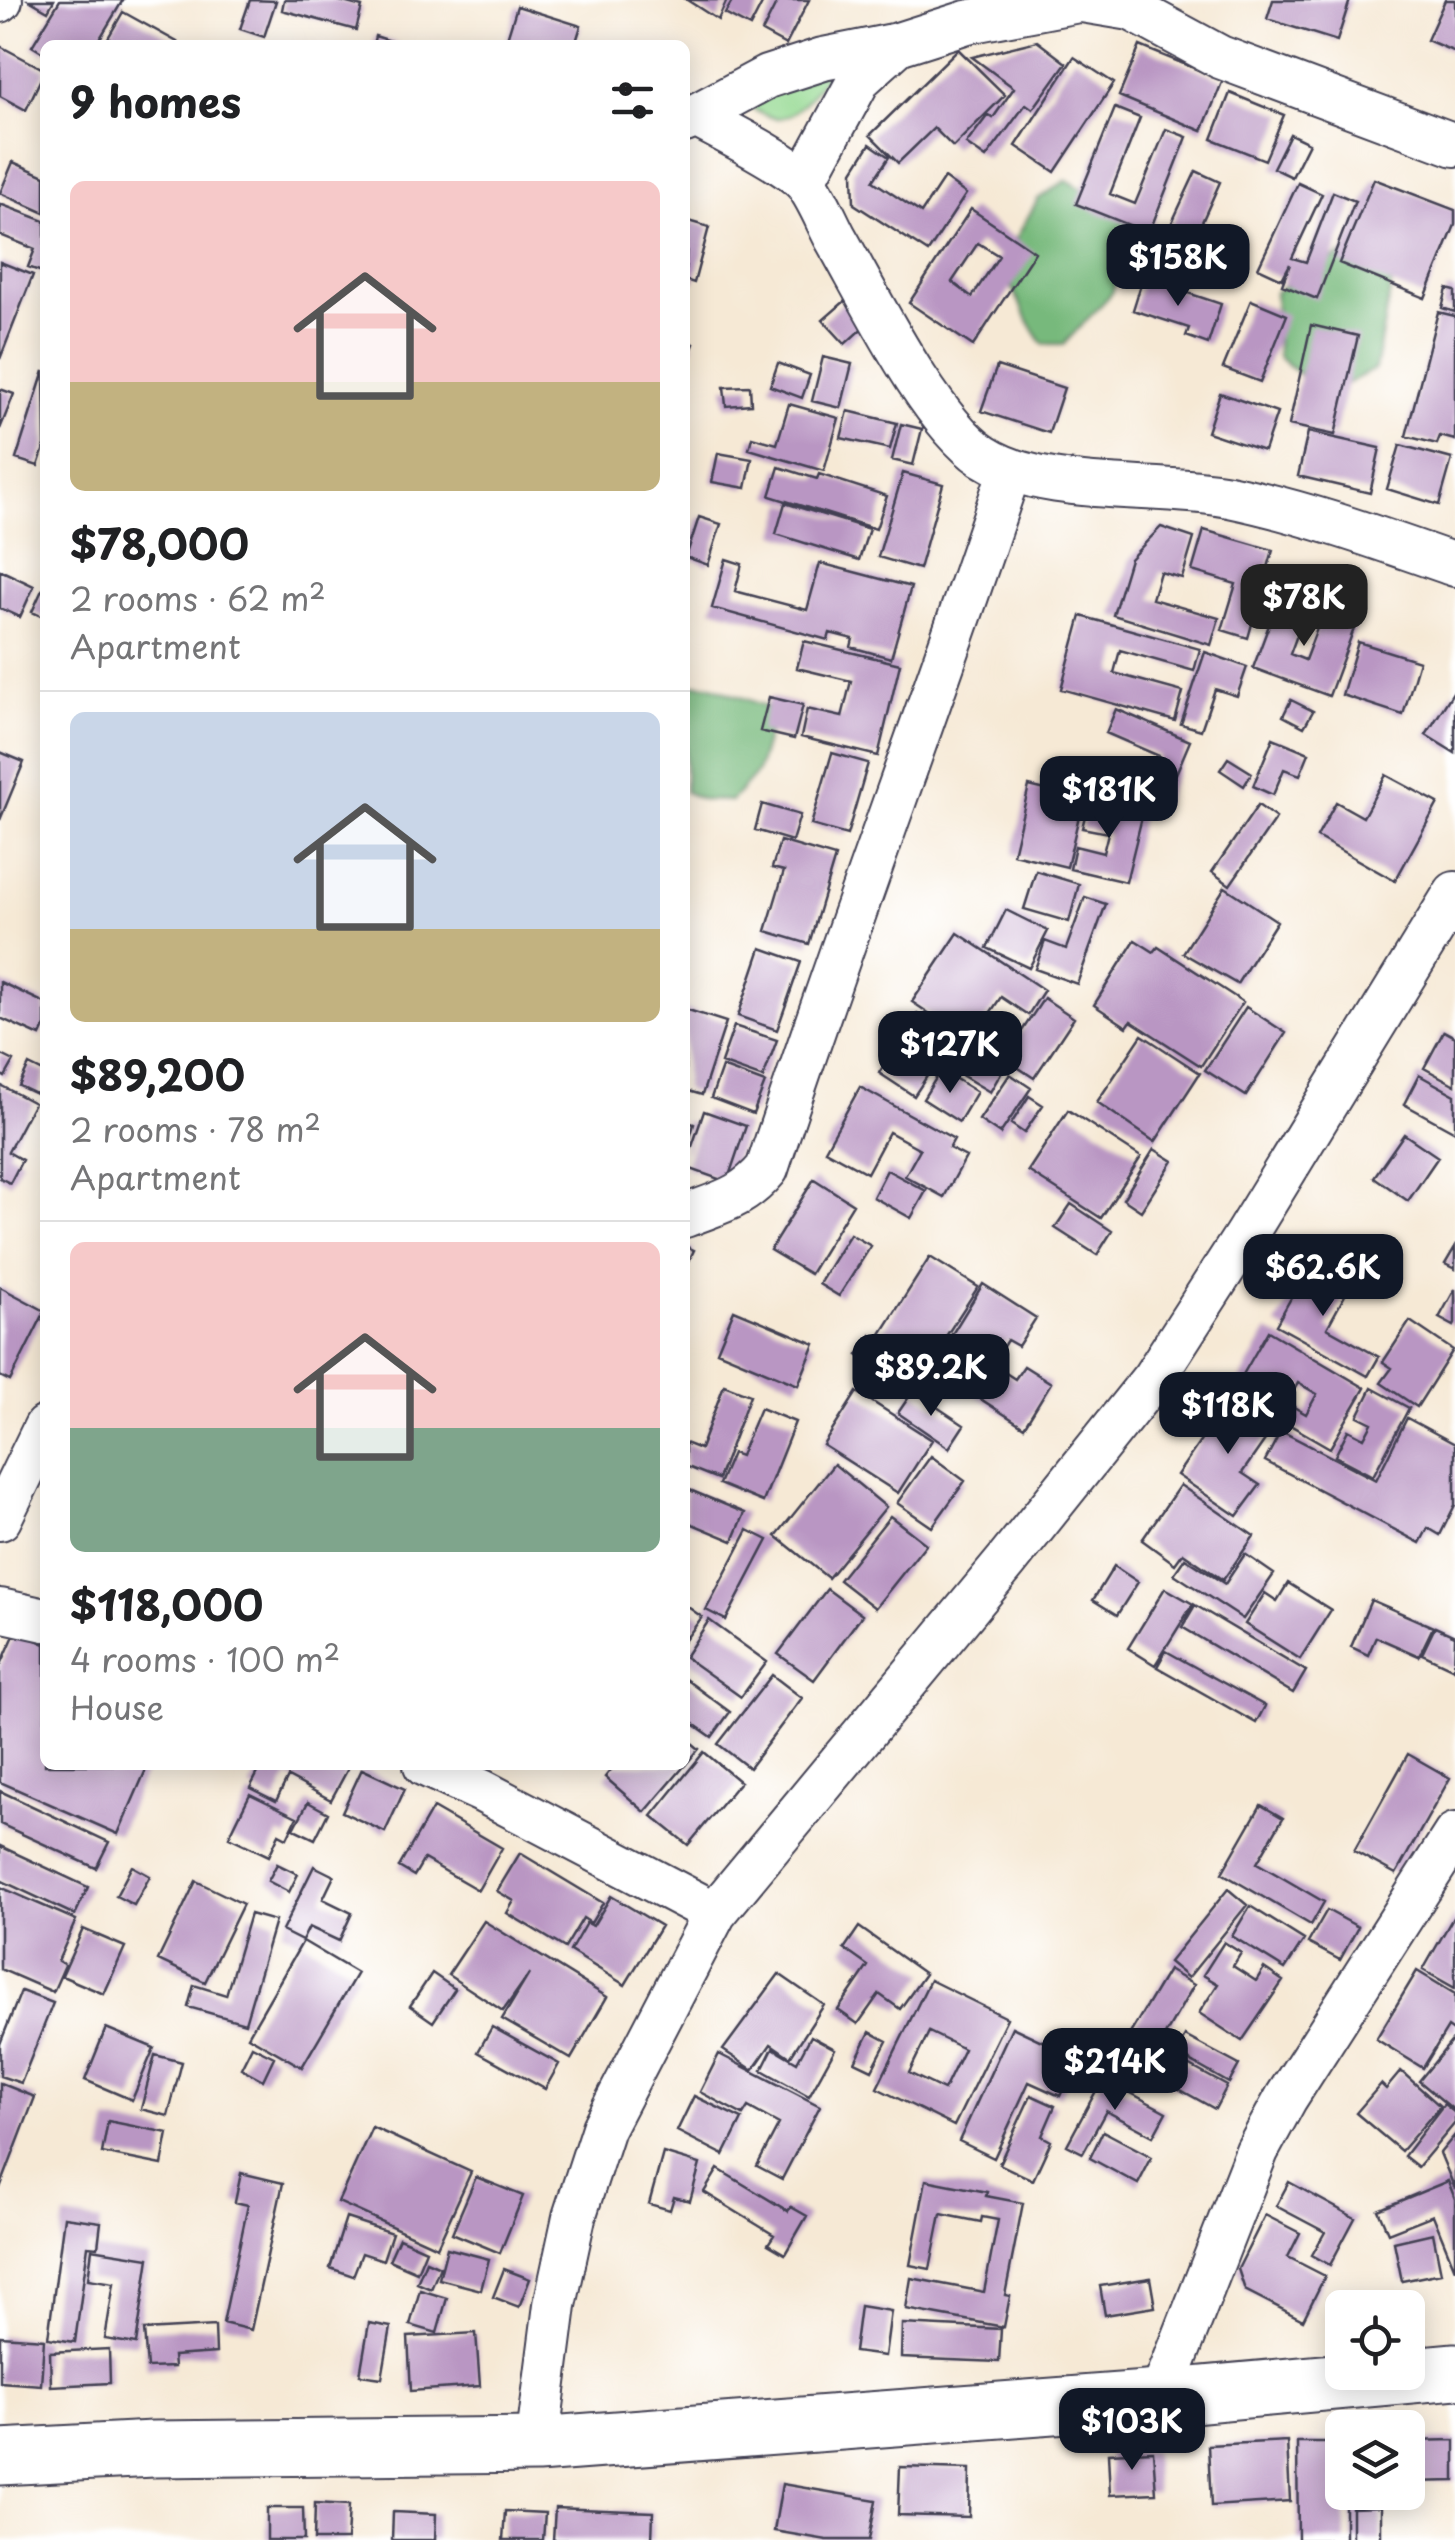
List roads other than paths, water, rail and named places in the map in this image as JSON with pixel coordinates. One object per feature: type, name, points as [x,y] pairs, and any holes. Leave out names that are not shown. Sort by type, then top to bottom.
[{"type":"street","points":[[804,181],[860,78],[898,44],[956,11],[1083,0],[1131,8],[1220,57],[1455,145]]},
{"type":"street","points":[[690,118],[767,78],[823,58],[898,44]]},
{"type":"street","points":[[690,118],[741,140],[804,181],[949,426],[982,455],[1010,470],[1052,479],[1228,496],[1352,530],[1455,565]]},
{"type":"street","points":[[690,1214],[737,1198],[767,1168],[837,955],[941,676],[1010,470]]},
{"type":"street","points":[[537,2445],[559,2288],[574,2217],[603,2128],[715,1914],[1154,1377],[1455,893]]},
{"type":"street","points":[[0,1520],[40,1437]]},
{"type":"street","points":[[0,1610],[40,1619]]},
{"type":"street","points":[[436,1770],[715,1914]]},
{"type":"street","points":[[1160,2398],[1256,2150],[1455,1834]]},
{"type":"street","points":[[0,2458],[153,2449],[537,2445],[1455,2372]]}]
